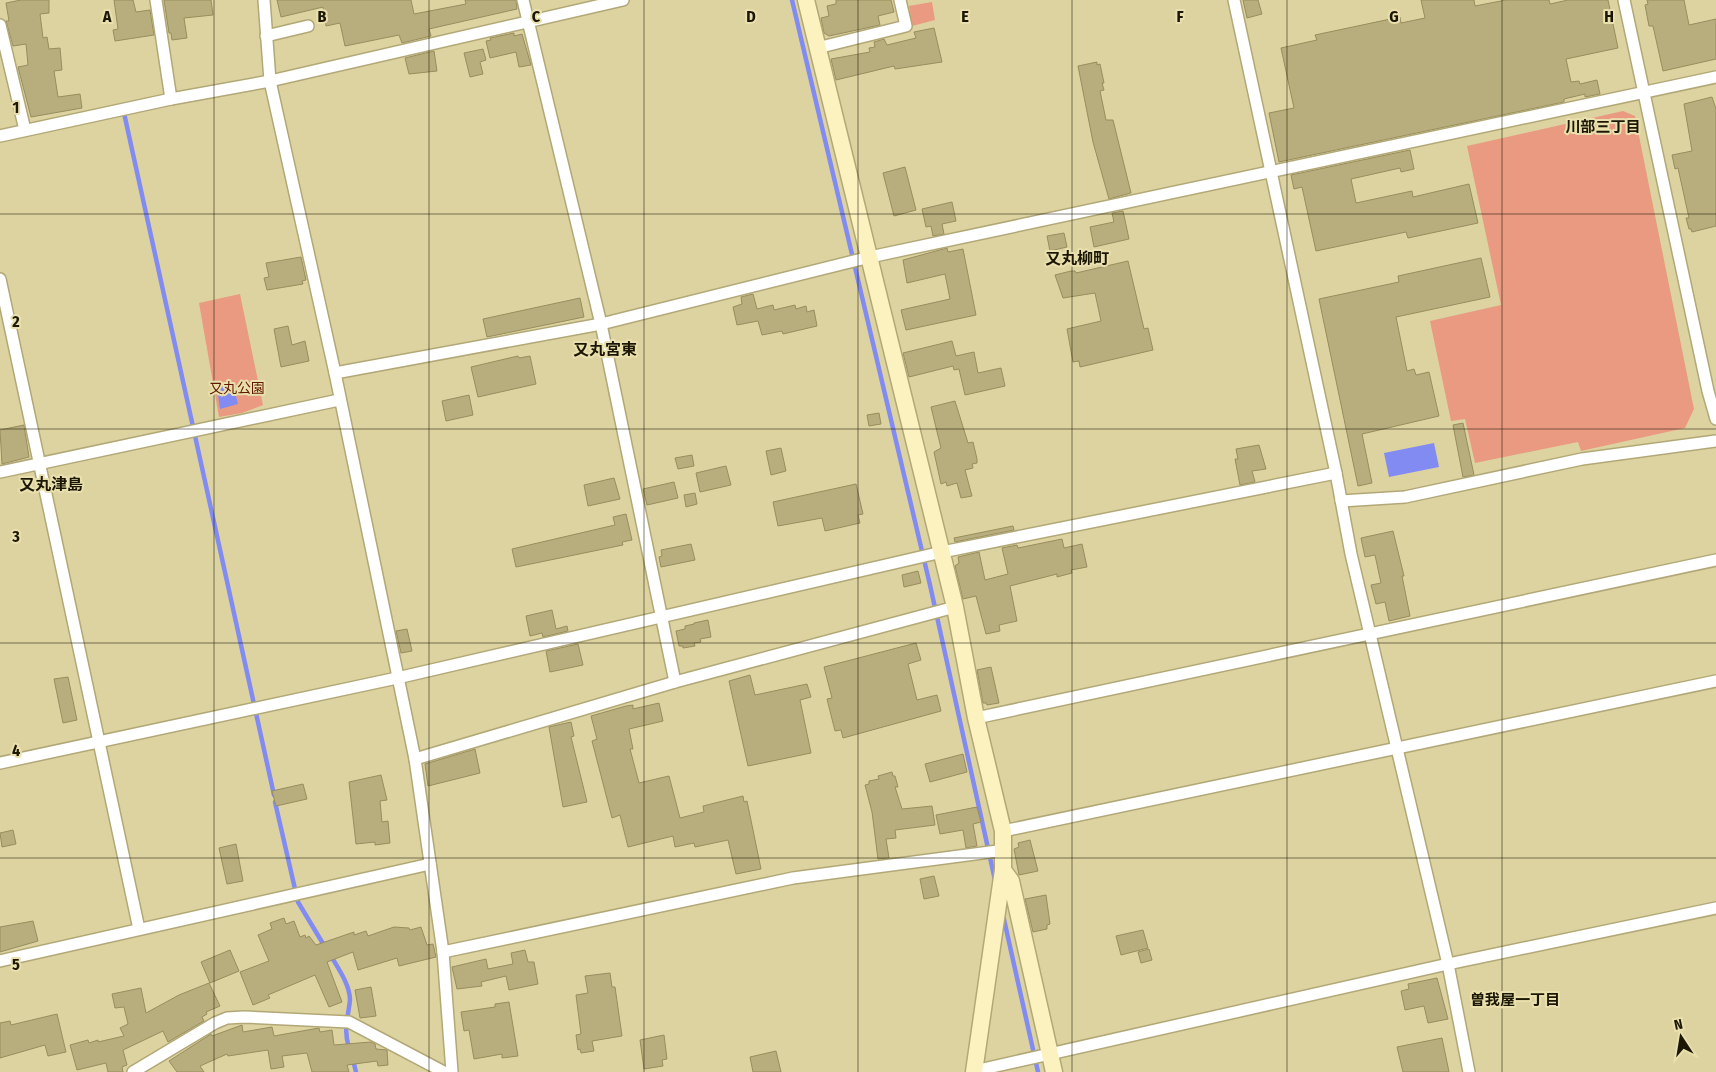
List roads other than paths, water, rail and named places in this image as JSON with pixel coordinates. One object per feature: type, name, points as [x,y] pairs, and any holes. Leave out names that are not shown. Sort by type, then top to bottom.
[{"type":"street","points":[[156,0],[171,98]]},
{"type":"street","points":[[264,0],[270,81],[335,373],[339,400],[415,758],[443,952],[452,1072]]},
{"type":"street","points":[[523,0],[602,324],[664,618],[675,682]]},
{"type":"street","points":[[0,136],[171,98],[270,81],[623,0]]},
{"type":"street","points":[[806,0],[942,552],[955,607],[976,718],[1003,831],[1005,850],[1003,870],[974,1072],[1050,1053],[1448,964],[1716,908]]},
{"type":"street","points":[[817,48],[906,26],[900,0]]},
{"type":"street","points":[[1234,0],[1269,173],[1370,635],[1448,964],[1469,1072]]},
{"type":"street","points":[[1624,0],[1712,390],[1716,419]]},
{"type":"street","points":[[0,24],[25,130]]},
{"type":"street","points":[[266,36],[308,26]]},
{"type":"street","points":[[335,373],[602,324],[870,257],[1645,94],[1716,76]]},
{"type":"street","points":[[0,279],[97,741],[139,928]]},
{"type":"street","points":[[0,472],[339,400]]},
{"type":"street","points":[[1341,501],[1405,497],[1582,459],[1716,441]]},
{"type":"street","points":[[0,763],[397,678],[664,618],[942,552],[1336,473]]},
{"type":"street","points":[[976,718],[1716,560]]},
{"type":"street","points":[[415,758],[675,682],[955,607]]},
{"type":"street","points":[[1003,831],[1716,681]]},
{"type":"street","points":[[443,952],[793,878],[1005,850]]},
{"type":"street","points":[[0,961],[139,928],[430,864]]},
{"type":"street","points":[[1003,870],[1011,881],[1054,1072]]},
{"type":"street","points":[[133,1072],[215,1023],[227,1018],[244,1017],[349,1022],[444,1072]]},
{"type":"water","points":[[233,384],[238,404],[220,409],[217,388]]},
{"type":"water","points":[[1434,443],[1439,467],[1389,477],[1384,453]]},
{"type":"waterway","points":[[792,0],[930,585],[995,880]]},
{"type":"waterway","points":[[124,113],[274,795]]},
{"type":"waterway","points":[[275,802],[298,902],[325,947]]},
{"type":"waterway","points":[[1003,915],[1038,1072]]},
{"type":"waterway","points":[[331,956],[348,988],[350,1000],[346,1029],[349,1048]]},
{"type":"waterway","points":[[353,1060],[356,1072]]},
{"type":"district","name":"川部三丁目","points":[[1603,127]]},
{"type":"district","name":"又丸柳町","points":[[1077,258]]},
{"type":"district","name":"又丸宮東","points":[[605,349]]},
{"type":"district","name":"又丸津島","points":[[51,484]]},
{"type":"district","name":"曽我屋一丁目","points":[[1515,1000]]},
{"type":"park label","name":"又丸公園","points":[[237,388]]}]
